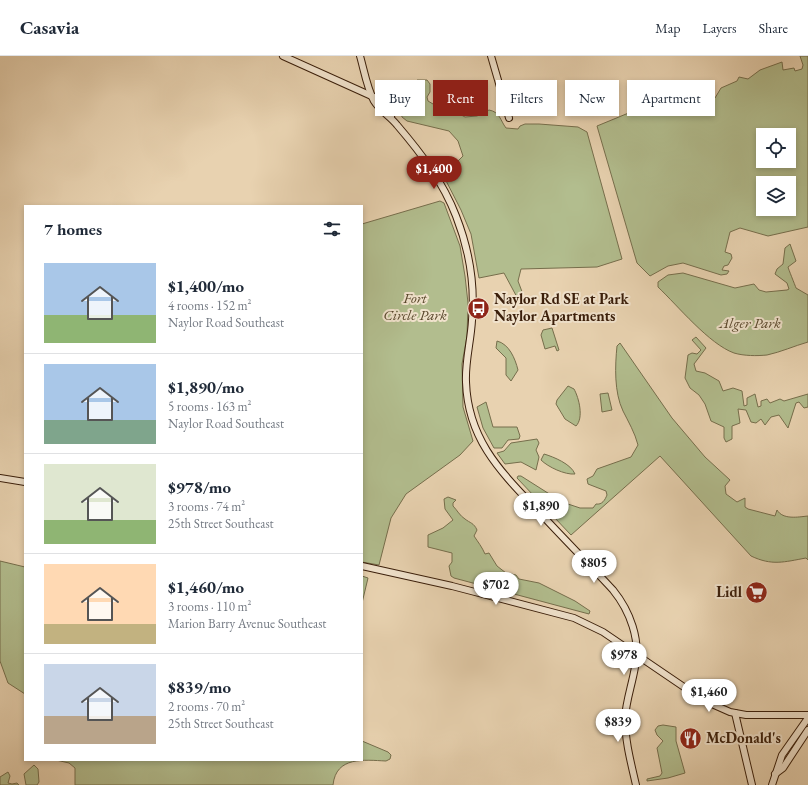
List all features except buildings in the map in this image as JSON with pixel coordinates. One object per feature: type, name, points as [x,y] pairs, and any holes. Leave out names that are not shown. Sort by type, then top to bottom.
[{"type":"street","points":[[283,56],[380,101],[391,116],[391,119],[424,158],[440,181],[454,209],[464,238],[470,264],[473,301],[466,367],[466,389],[471,414],[482,444],[503,474],[618,597],[631,622],[636,656],[627,699],[625,719],[626,737],[636,785]]},
{"type":"street","points":[[360,56],[372,96]]},
{"type":"street","points":[[491,56],[509,118]]},
{"type":"street","points":[[0,478],[24,482]]},
{"type":"street","points":[[363,566],[445,584],[568,616],[592,626],[703,700],[735,713],[808,716]]},
{"type":"street","points":[[735,713],[752,785]]},
{"type":"street","points":[[772,785],[782,755],[808,716]]},
{"type":"street","points":[[775,774],[784,768],[808,730]]},
{"type":"green space","points":[[800,56],[808,56],[808,227],[768,236],[740,228],[730,232],[725,252],[731,254],[732,258],[728,265],[724,266],[722,270],[729,271],[727,274],[721,275],[683,263],[668,266],[650,276],[637,263],[597,126],[627,114],[627,116],[715,116],[715,98],[721,88],[737,81],[739,77],[748,79],[760,70],[782,62],[783,70],[794,68],[795,71],[802,69],[803,65]]},
{"type":"green space","name":"Fort Circle Park","points":[[425,80],[427,80],[430,84],[430,92],[427,97],[428,101],[433,104],[433,116],[488,116],[489,110],[496,113],[496,116],[499,116],[506,128],[518,129],[520,126],[525,124],[539,124],[578,127],[587,132],[622,259],[597,267],[521,269],[518,281],[524,297],[523,300],[519,301],[504,273],[479,278],[471,234],[461,210],[440,169],[446,173],[463,156],[458,141],[449,131],[407,121],[402,117],[425,116]]},
{"type":"green space","name":"Fort Circle Park","points":[[440,201],[444,203],[460,246],[468,303],[467,336],[462,364],[463,407],[473,441],[460,455],[406,494],[391,518],[379,565],[363,562],[363,224]]},
{"type":"green space","name":"Alger Park","points":[[790,244],[796,261],[788,268],[796,288],[808,295],[808,342],[782,351],[767,355],[750,356],[734,353],[724,348],[714,342],[694,324],[658,287],[658,282],[668,275],[683,273],[735,288],[754,284],[759,290],[766,292],[787,290],[789,289],[787,283],[775,274],[777,269],[783,264],[785,248]]},
{"type":"green space","points":[[552,328],[559,350],[557,351],[555,346],[545,349],[541,335],[543,330]]},
{"type":"green space","points":[[696,337],[706,348],[694,364],[696,371],[705,373],[719,381],[723,391],[733,388],[742,391],[744,406],[747,405],[747,398],[755,394],[758,407],[761,406],[761,401],[767,399],[770,403],[780,399],[784,401],[808,394],[808,407],[804,408],[799,402],[796,403],[788,428],[779,415],[771,417],[765,425],[761,419],[756,423],[751,422],[746,410],[738,409],[740,423],[732,426],[732,439],[726,442],[724,438],[724,427],[711,421],[705,404],[699,395],[690,388],[685,378],[688,355],[692,353],[697,354],[701,350],[692,340]]},
{"type":"green space","points":[[497,341],[508,348],[515,361],[518,370],[511,381],[506,375],[506,358],[496,348]]},
{"type":"green space","points":[[620,343],[672,418],[705,457],[730,480],[725,486],[726,494],[737,502],[745,498],[745,507],[748,509],[775,516],[777,510],[787,517],[808,516],[808,560],[806,558],[784,562],[772,562],[751,556],[660,456],[571,535],[517,478],[518,476],[521,476],[551,495],[568,504],[580,508],[593,508],[596,504],[602,503],[607,495],[606,491],[588,484],[587,479],[593,476],[597,469],[631,457],[638,445],[618,396],[616,362],[617,346]]},
{"type":"green space","points":[[568,386],[574,389],[578,397],[580,418],[576,426],[565,419],[556,404],[557,400]]},
{"type":"green space","points":[[608,393],[612,410],[602,412],[600,394]]},
{"type":"green space","points":[[486,402],[493,427],[517,427],[520,436],[519,439],[508,440],[502,448],[494,448],[483,428],[477,407]]},
{"type":"green space","points":[[537,439],[539,443],[536,450],[539,457],[536,470],[521,462],[505,464],[497,453],[504,451],[511,443]]},
{"type":"green space","points":[[544,454],[566,464],[575,474],[562,472],[548,465],[541,460]]},
{"type":"green space","points":[[448,497],[456,500],[453,503],[453,506],[462,516],[475,526],[477,530],[474,536],[485,554],[489,553],[497,566],[506,573],[516,575],[519,579],[539,583],[575,601],[590,611],[589,614],[451,576],[449,566],[452,562],[452,553],[428,547],[428,535],[443,528],[453,520],[445,509],[444,499]]},
{"type":"green space","points":[[0,561],[24,567],[24,693],[8,683],[0,661]]},
{"type":"green space","points":[[363,576],[368,578],[363,599]]},
{"type":"green space","points":[[663,725],[676,727],[676,741],[685,773],[668,778],[647,781],[647,779],[660,776],[662,773],[657,748],[663,741],[657,735],[655,730],[658,726]]},
{"type":"green space","points":[[363,741],[388,752],[391,755],[390,759],[386,761],[363,761]]},
{"type":"green space","points":[[60,761],[360,761],[345,764],[339,769],[335,776],[333,785],[75,785],[75,768],[69,763]]},
{"type":"green space","points":[[34,765],[38,769],[39,782],[37,785],[26,785],[24,774]]},
{"type":"green space","points":[[8,772],[10,776],[8,783],[17,783],[19,785],[0,785],[0,777]]},
{"type":"place","name":"Naylor Rd SE at Park Naylor Apartments","points":[[478,308]]},
{"type":"place","name":"Lidl","points":[[757,592]]},
{"type":"place","name":"McDonald's","points":[[691,738]]}]
